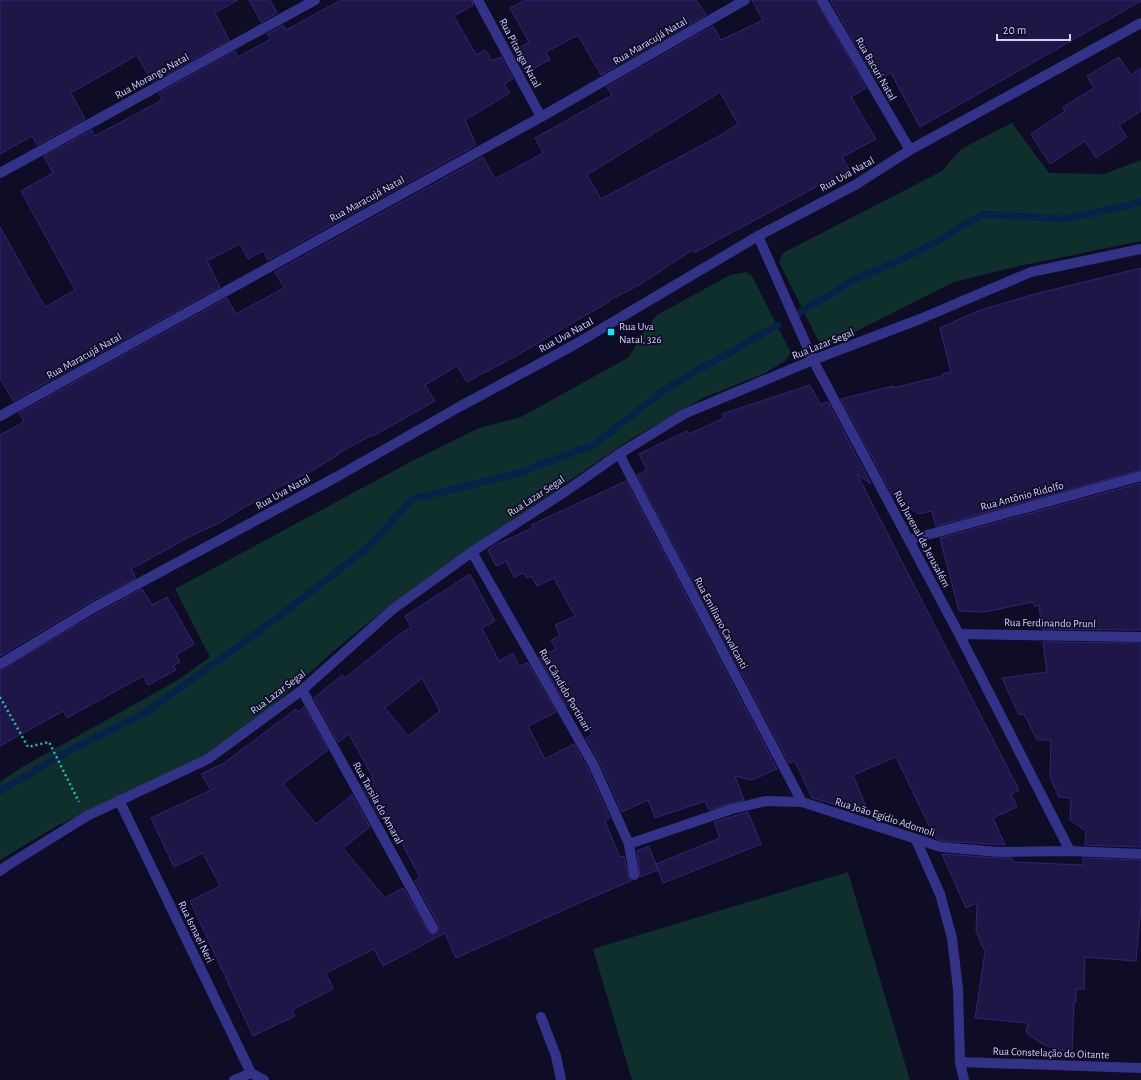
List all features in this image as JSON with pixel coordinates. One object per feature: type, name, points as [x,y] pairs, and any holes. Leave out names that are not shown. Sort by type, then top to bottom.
[{"type":"street","name":"Rua Morango Natal","points":[[0,173],[315,0]]},
{"type":"street","name":"Rua Pitanga Natal","points":[[478,0],[541,117]]},
{"type":"street","name":"Rua Maracujá Natal","points":[[0,416],[541,117],[745,0]]},
{"type":"street","name":"Rua Bacuri Natal","points":[[822,0],[910,150]]},
{"type":"street","name":"Rua Uva Natal","points":[[0,664],[93,608],[320,486],[459,407],[574,345],[855,185],[910,150],[1141,23]]},
{"type":"street","name":"Rua Juvenal de Jerusalém","points":[[760,240],[813,360],[909,540],[1070,851]]},
{"type":"street","name":"Rua Lazar Segal","points":[[0,871],[86,816],[208,759],[302,690],[393,609],[472,552],[619,454],[684,414],[813,360],[920,319],[1030,272],[1141,249]]},
{"type":"street","name":"Rua Emiliano Cavalcanti","points":[[619,454],[802,802]]},
{"type":"street","name":"Rua Antônio Ridolfo","points":[[909,540],[1141,476]]},
{"type":"street","name":"Rua Cândido Portinari","points":[[472,552],[593,764],[629,844],[634,875]]},
{"type":"street","name":"Rua Ferdinando Prunl","points":[[958,634],[1141,637]]},
{"type":"street","name":"Rua Tarsila do Amaral","points":[[302,690],[433,928]]},
{"type":"street","name":"Rua Ismael Neri","points":[[119,800],[251,1073]]},
{"type":"street","name":"Rua João Egídio Adomoli","points":[[629,844],[732,809],[766,801],[802,802],[940,847],[998,852],[1070,851],[1141,854]]},
{"type":"street","points":[[916,840],[940,894],[952,938],[958,989],[960,1062],[964,1080]]},
{"type":"street","points":[[541,1017],[556,1056],[561,1080]]},
{"type":"street","name":"Rua Constelação do Oitante","points":[[960,1062],[1141,1068]]},
{"type":"street","points":[[234,1080],[251,1073],[264,1080]]},
{"type":"path","points":[[0,697],[28,747],[49,742],[86,816]]},
{"type":"green space","points":[[1012,123],[1049,173],[1104,174],[1141,160],[1141,241],[1015,267],[954,282],[829,345],[818,340],[779,262],[783,253],[942,171],[961,149]]},
{"type":"green space","points":[[746,272],[752,276],[791,353],[785,361],[765,373],[705,397],[631,439],[494,532],[390,605],[335,650],[257,720],[204,757],[55,827],[0,860],[0,782],[22,767],[178,680],[210,657],[175,589],[412,461],[479,428],[521,417],[629,357],[644,331],[657,315],[730,275]]},
{"type":"green space","points":[[848,872],[910,1080],[632,1080],[593,949]]},
{"type":"building","points":[[0,0],[238,0],[215,13],[229,40],[152,82],[137,55],[71,93],[85,119],[37,145],[32,136],[0,154]]},
{"type":"building","points":[[249,0],[270,0],[277,13],[261,22]]},
{"type":"building","points":[[341,0],[472,0],[473,5],[454,16],[476,55],[485,50],[492,61],[501,57],[513,79],[504,84],[510,93],[465,120],[476,145],[268,260],[263,251],[248,259],[240,244],[207,261],[220,287],[13,401],[0,378],[0,227],[45,307],[75,290],[21,191],[53,173],[44,156],[92,130],[95,136],[162,100],[159,93],[235,51],[238,57],[271,39],[267,34],[283,25],[286,30]]},
{"type":"building","points":[[525,0],[696,0],[706,15],[601,75],[578,35],[546,52],[550,60],[525,73],[513,51],[529,42],[510,8]]},
{"type":"building","points":[[752,0],[816,0],[866,88],[851,97],[876,139],[842,157],[849,169],[694,253],[692,250],[641,284],[608,301],[609,302],[514,357],[467,382],[457,366],[425,385],[435,401],[373,436],[372,435],[337,454],[338,455],[311,471],[275,489],[276,490],[221,522],[191,536],[131,569],[136,578],[90,602],[0,656],[0,435],[24,422],[19,413],[227,298],[236,314],[284,288],[275,272],[483,157],[495,179],[543,153],[535,138],[612,95],[607,87],[713,26],[721,40],[763,20]],"holes":[[[720,92],[738,124],[719,136],[601,199],[587,175]]]},
{"type":"building","points":[[830,0],[1141,1],[920,127],[891,73],[877,81]]},
{"type":"building","points":[[1119,57],[1131,75],[1141,68],[1141,111],[1119,125],[1127,137],[1096,158],[1085,141],[1050,164],[1031,134],[1065,111],[1063,107],[1094,88],[1087,76]]},
{"type":"building","points":[[1141,268],[1141,470],[936,526],[932,511],[919,514],[894,498],[841,399],[942,376],[942,374],[951,372],[940,328],[978,311],[1031,295]]},
{"type":"building","points":[[810,385],[820,404],[828,402],[871,484],[857,474],[1019,790],[1011,794],[1017,807],[993,818],[1005,845],[942,841],[935,838],[896,757],[853,775],[869,814],[812,798],[795,761],[789,763],[637,475],[647,470],[639,454],[687,431],[689,434],[724,418],[722,414]]},
{"type":"building","points":[[626,481],[777,769],[752,780],[735,776],[744,800],[709,810],[705,801],[655,818],[648,800],[622,812],[599,761],[586,738],[592,734],[576,701],[567,706],[539,657],[556,649],[551,640],[560,636],[555,625],[575,616],[554,578],[537,586],[531,576],[527,578],[524,573],[514,577],[506,561],[496,566],[488,550],[497,544],[533,528],[531,525]]},
{"type":"building","points":[[1141,483],[1141,630],[1042,629],[1039,605],[1035,607],[1033,602],[984,612],[959,611],[940,538]]},
{"type":"building","points":[[470,574],[495,621],[482,628],[499,661],[513,653],[519,666],[528,663],[556,712],[528,726],[545,759],[574,744],[587,767],[610,818],[605,821],[620,857],[624,856],[628,876],[631,881],[456,958],[445,933],[383,966],[374,949],[326,973],[333,989],[292,1010],[295,1016],[253,1036],[190,901],[220,886],[203,853],[174,867],[151,818],[211,790],[201,774],[224,763],[296,709],[298,712],[304,707],[328,750],[283,784],[316,824],[352,795],[370,827],[343,848],[385,898],[403,888],[428,931],[432,934],[436,933],[439,929],[439,925],[415,881],[420,878],[387,814],[381,819],[363,787],[373,778],[349,734],[338,742],[314,698],[342,675],[345,678],[401,633],[411,628],[405,616]],"holes":[[[422,678],[440,711],[408,736],[385,708]]]},
{"type":"building","points":[[142,589],[152,605],[167,597],[194,644],[176,655],[180,662],[173,666],[176,670],[148,685],[143,676],[67,718],[63,711],[0,746],[0,670]]},
{"type":"building","points":[[1043,642],[1141,643],[1141,847],[1085,845],[1086,831],[1070,820],[1071,798],[1059,797],[1050,777],[1051,740],[1037,740],[1024,714],[1019,715],[1002,678],[1047,672]]},
{"type":"building","points":[[748,812],[761,844],[663,883],[656,864],[720,838],[714,822]]},
{"type":"building","points":[[649,846],[658,870],[640,877],[637,851]]},
{"type":"building","points":[[942,854],[1012,858],[1013,862],[1083,865],[1083,858],[1141,860],[1141,905],[1136,961],[1085,957],[1084,989],[1076,989],[1076,1002],[1074,1002],[1072,1053],[1044,1045],[1026,1033],[1028,1023],[975,1018],[985,952],[976,931],[977,903],[966,908]]},
{"type":"waterway","points":[[794,316],[854,280],[922,250],[983,214],[1063,219],[1131,205],[1141,201]]},
{"type":"waterway","points":[[0,791],[74,748],[148,711],[273,621],[367,548],[413,499],[519,473],[595,444],[668,387],[778,325]]},
{"type":"place","name":"Rua Uva Natal, 326","points":[[611,332]]}]
